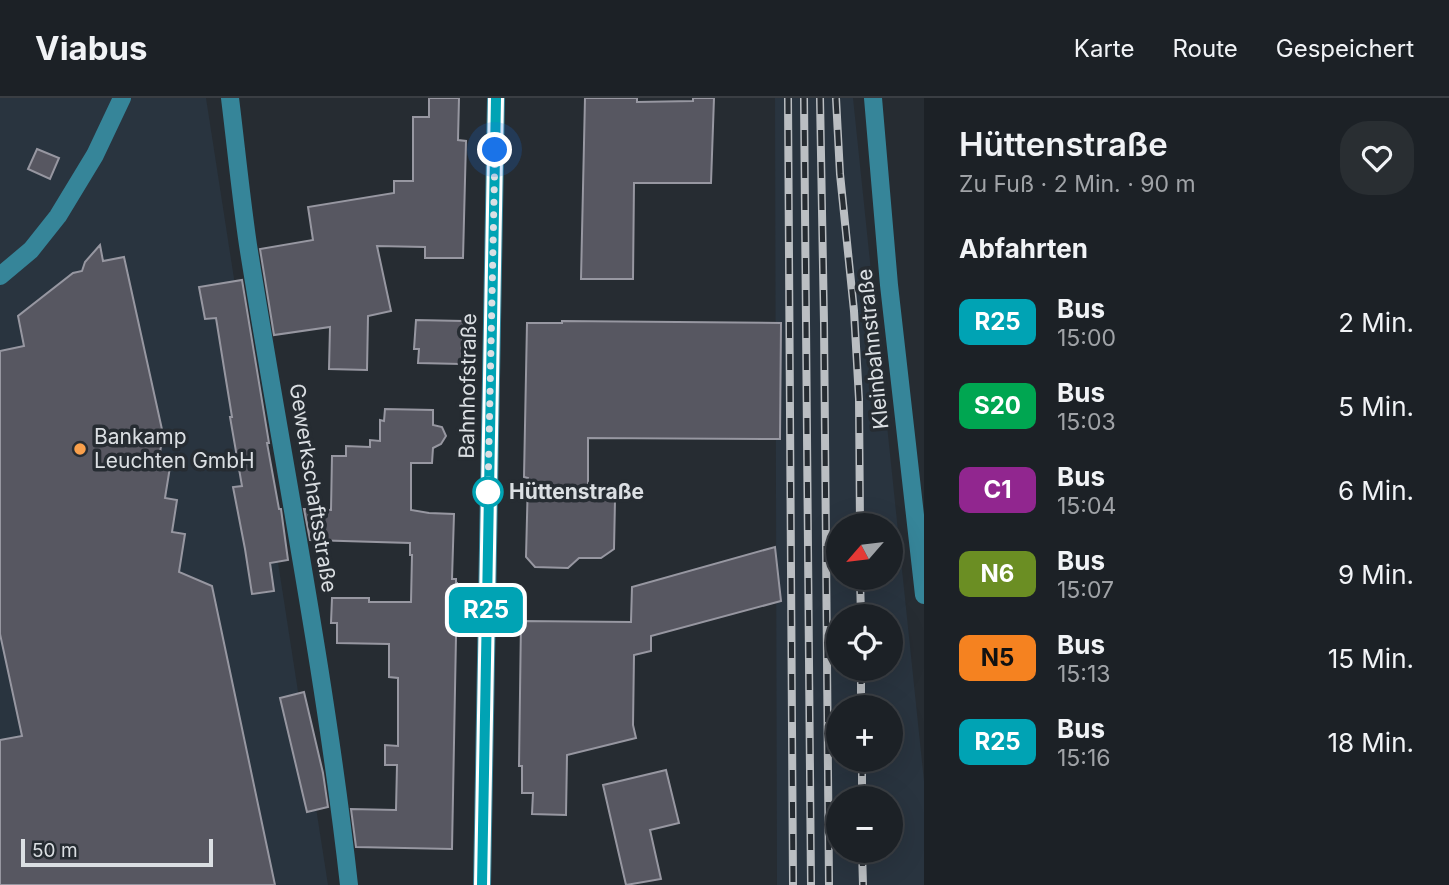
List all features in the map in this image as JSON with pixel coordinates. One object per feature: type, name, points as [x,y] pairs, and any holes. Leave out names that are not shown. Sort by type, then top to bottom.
[{"type":"street","points":[[0,275],[31,250],[58,216],[95,155],[122,98]]},
{"type":"street","name":"Gewerkschaftsstraße","points":[[230,98],[248,243],[298,528],[349,885]]},
{"type":"street","name":"Bahnhofstraße","points":[[482,885],[496,98]]},
{"type":"street","name":"Kleinbahnstraße","points":[[873,98],[889,285],[918,494],[924,595]]},
{"type":"shaded area","points":[[0,98],[206,98],[328,885],[0,885]]},
{"type":"shaded area","points":[[775,98],[853,98],[896,513],[826,513],[826,590],[903,590],[903,579],[924,781],[924,885],[777,885]]},
{"type":"building","points":[[429,98],[459,98],[458,140],[466,141],[463,258],[425,258],[425,247],[377,246],[391,311],[368,316],[367,370],[329,369],[330,327],[274,335],[260,249],[313,240],[308,207],[394,193],[394,181],[413,181],[413,117],[429,117]]},
{"type":"building","points":[[585,98],[637,98],[637,102],[714,98],[711,183],[634,183],[633,279],[581,279]]},
{"type":"building","points":[[37,149],[59,158],[50,179],[28,169]]},
{"type":"building","points":[[100,245],[103,261],[124,257],[163,434],[158,465],[170,467],[165,498],[177,500],[172,532],[185,534],[179,572],[212,586],[275,885],[0,885],[0,740],[22,736],[0,634],[0,351],[24,346],[18,316],[73,273],[82,271],[85,262]]},
{"type":"building","points":[[242,280],[288,560],[270,563],[274,591],[252,594],[233,487],[242,486],[216,318],[205,319],[199,287]]},
{"type":"building","points":[[416,320],[463,321],[461,364],[418,363],[419,349],[414,349]]},
{"type":"building","points":[[527,323],[781,323],[780,439],[588,438],[588,489],[605,489],[615,500],[614,549],[601,558],[579,558],[568,568],[535,567],[526,557],[528,478],[524,477]]},
{"type":"building","points":[[385,409],[433,410],[433,425],[442,427],[446,436],[441,444],[433,448],[432,463],[411,463],[411,510],[454,514],[452,579],[456,579],[457,583],[452,849],[356,847],[351,809],[396,810],[397,765],[385,765],[385,745],[398,746],[398,678],[389,677],[389,644],[337,643],[337,623],[331,623],[332,598],[369,598],[369,602],[411,602],[412,555],[410,543],[310,540],[304,509],[331,510],[332,456],[346,456],[346,446],[370,447],[370,440],[380,441],[380,420],[384,421]]},
{"type":"building","points":[[775,547],[781,601],[651,636],[651,651],[634,655],[633,725],[636,738],[567,755],[566,815],[532,814],[533,793],[522,793],[522,766],[519,766],[521,621],[631,622],[632,587]]},
{"type":"building","points":[[304,692],[328,807],[307,812],[280,698]]},
{"type":"building","points":[[666,770],[679,823],[650,830],[661,879],[626,885],[603,785]]},
{"type":"railway","points":[[788,98],[793,885]]},
{"type":"railway","points":[[804,98],[811,885]]},
{"type":"railway","points":[[820,98],[829,885]]},
{"type":"railway","points":[[836,98],[840,174],[854,311],[859,399],[860,513]]},
{"type":"railway","points":[[860,590],[861,604]]},
{"type":"railway","points":[[861,681],[861,695]]},
{"type":"railway","points":[[862,772],[862,786]]},
{"type":"railway","points":[[862,863],[863,885]]},
{"type":"bus line","name":"R25","points":[[482,885],[496,98]]},
{"type":"place","name":"Bankamp Leuchten GmbH","points":[[80,449]]},
{"type":"place","name":"Hüttenstraße","points":[[488,492]]},
{"type":"route","points":[[488,492],[495,150]]}]
